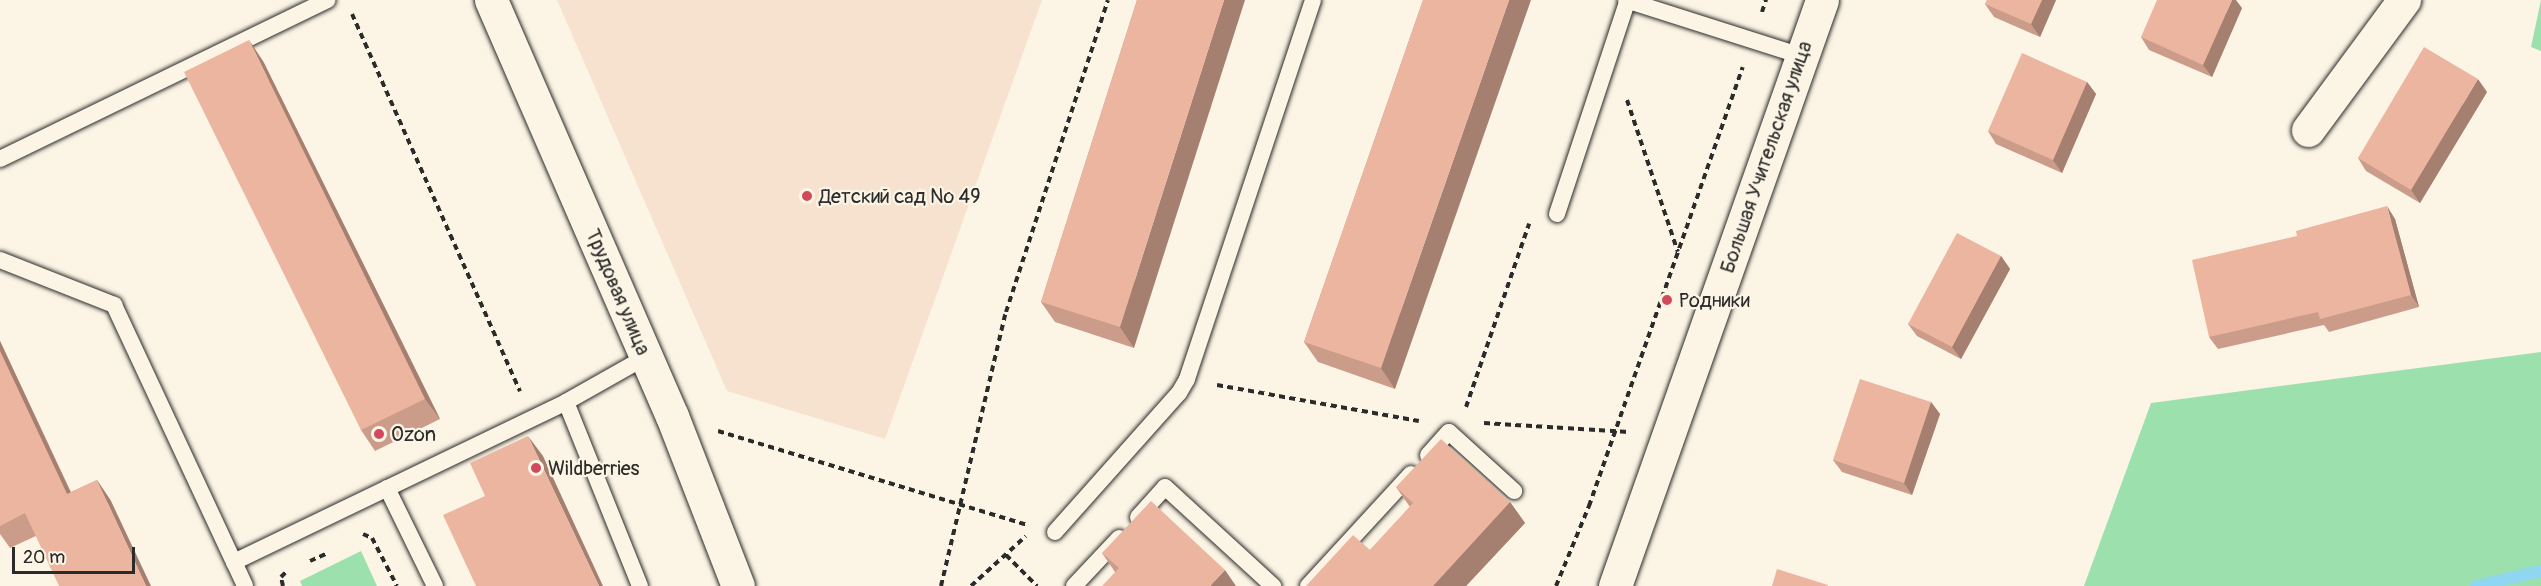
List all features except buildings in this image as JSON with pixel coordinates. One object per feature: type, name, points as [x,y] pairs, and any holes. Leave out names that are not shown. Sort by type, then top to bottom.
[{"type":"street","name":"Трудовая улица","points":[[491,0],[672,416],[738,586]]},
{"type":"street","name":"Большая Учительская улица","points":[[1615,586],[1822,0]]},
{"type":"street","points":[[2308,130],[2404,0]]},
{"type":"lane","points":[[0,159],[327,0]]},
{"type":"lane","points":[[1055,532],[1179,393],[1187,379],[1313,0]]},
{"type":"lane","points":[[1557,214],[1626,1],[1802,56]]},
{"type":"lane","points":[[0,260],[114,305],[245,586]]},
{"type":"lane","points":[[234,562],[566,402],[646,357]]},
{"type":"lane","points":[[566,402],[640,586]]},
{"type":"lane","points":[[1308,586],[1449,432],[1514,491]]},
{"type":"lane","points":[[1074,586],[1165,487],[1274,586]]},
{"type":"lane","points":[[387,488],[435,586]]},
{"type":"path","points":[[941,586],[1006,312],[1108,0]]},
{"type":"path","points":[[1556,586],[1589,506],[1766,0]]},
{"type":"path","points":[[351,11],[532,418]]},
{"type":"path","points":[[1611,51],[1678,253]]},
{"type":"path","points":[[1465,411],[1535,207],[1557,214]]},
{"type":"path","points":[[672,416],[961,507],[1035,527],[971,586]]},
{"type":"path","points":[[354,537],[362,533],[372,538],[397,586]]},
{"type":"path","points":[[1006,555],[1038,586]]},
{"type":"shaded area","name":"Детский сад № 49","points":[[557,0],[1042,0],[885,439],[727,391]]},
{"type":"green space","points":[[2541,0],[2541,51],[2531,47]]},
{"type":"green space","points":[[2541,352],[2541,586],[2084,586],[2151,403]]},
{"type":"green space","points":[[361,551],[377,586],[302,586],[300,581]]},
{"type":"waterway","points":[[2476,586],[2541,571]]},
{"type":"place","name":"Детский сад № 49","points":[[807,196]]},
{"type":"place","name":"Родники","points":[[1667,300]]},
{"type":"place","name":"Ozon","points":[[379,434]]},
{"type":"place","name":"Wildberries","points":[[536,468]]}]
